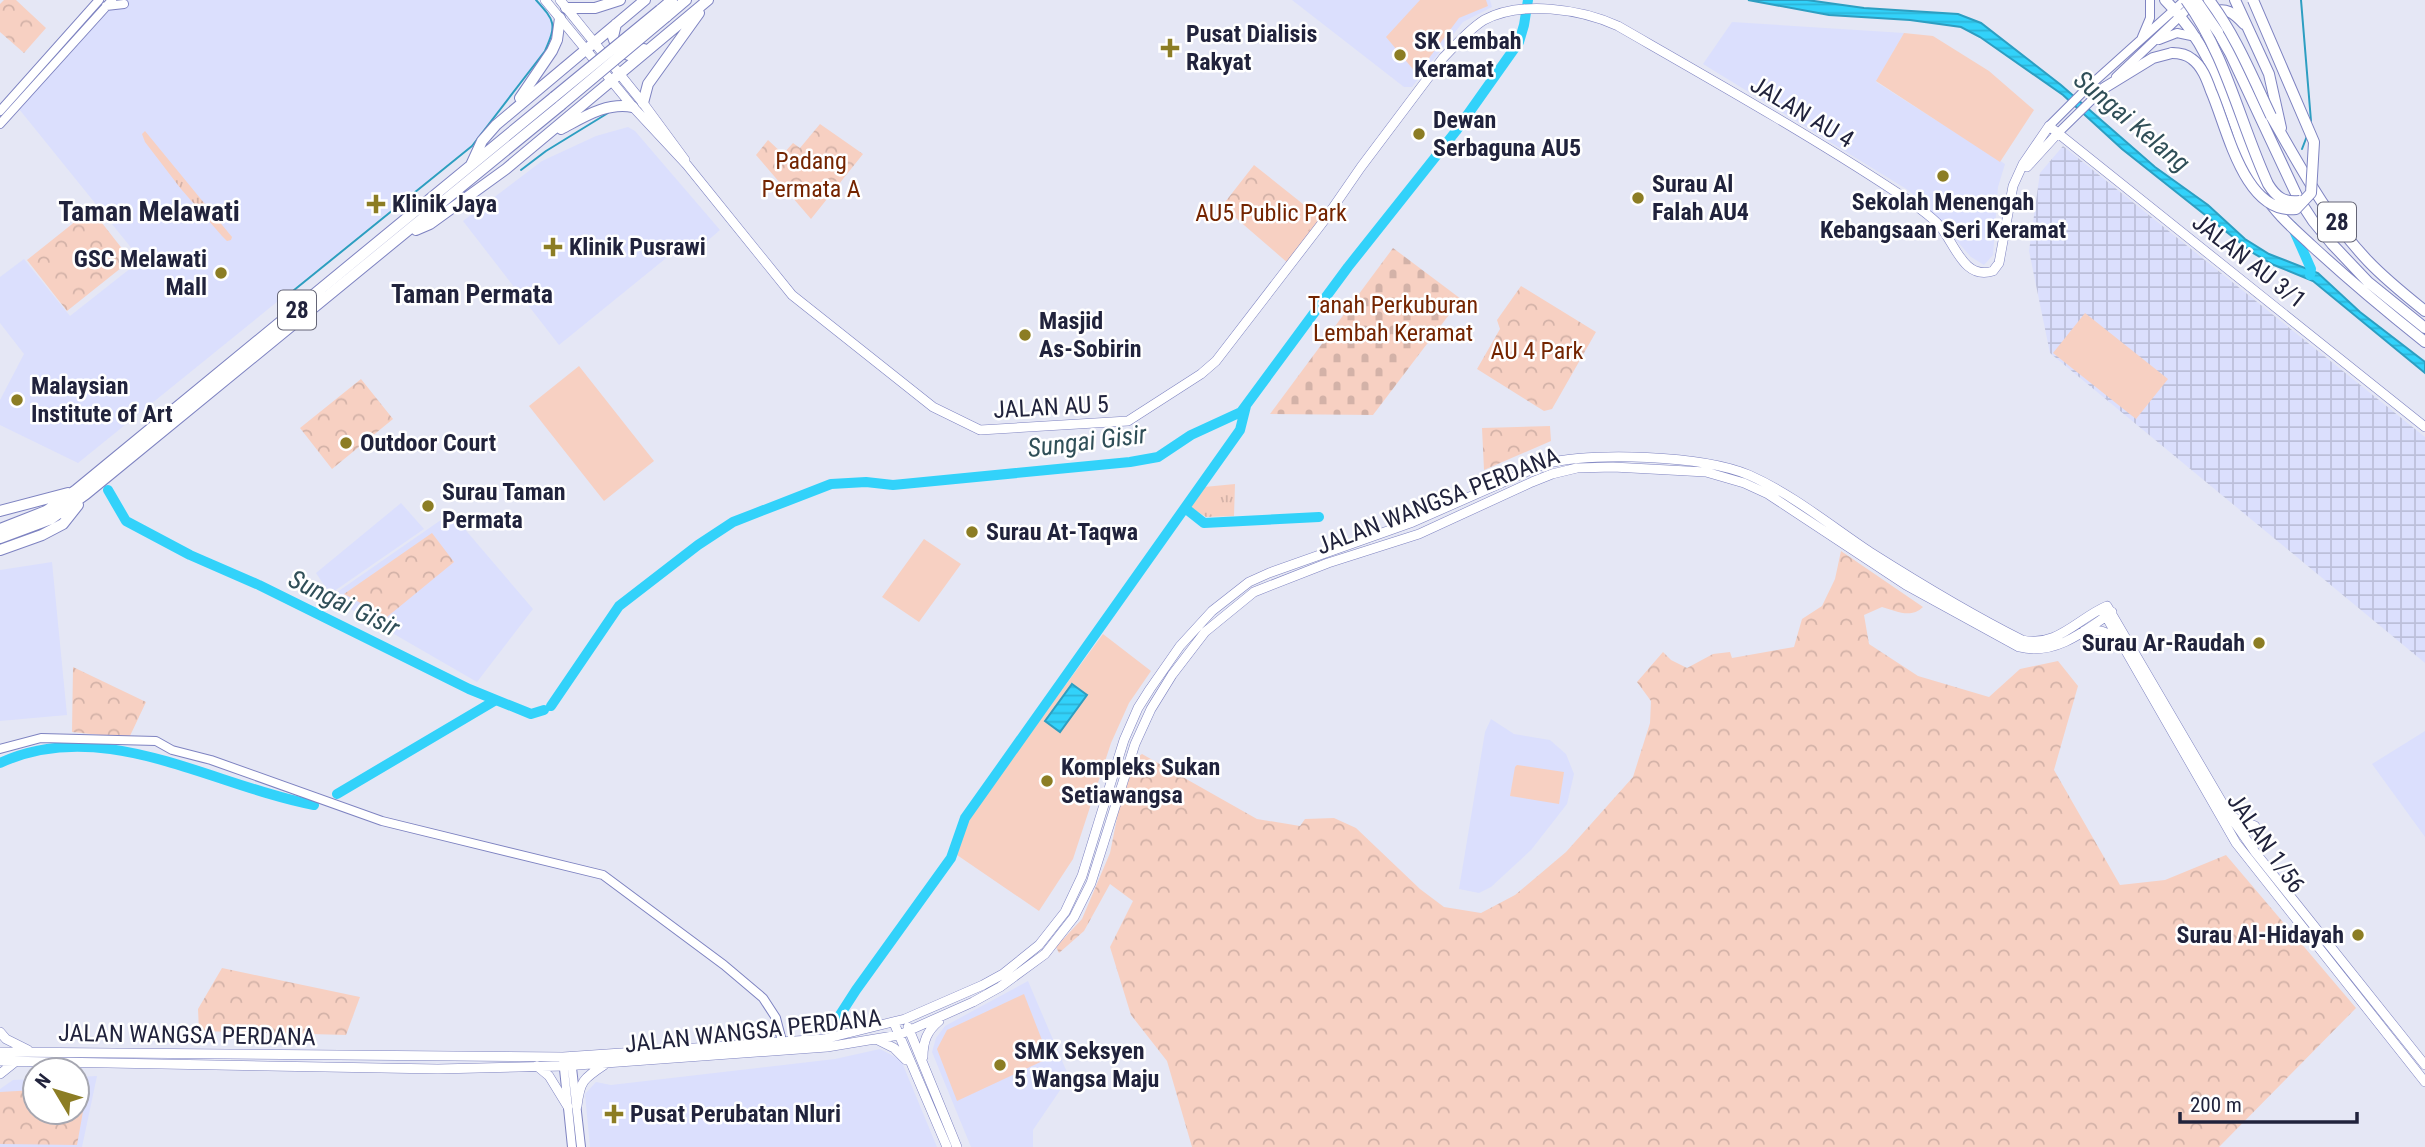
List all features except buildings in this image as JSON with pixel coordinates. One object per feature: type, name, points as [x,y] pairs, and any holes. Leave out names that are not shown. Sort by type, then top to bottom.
[{"type":"highway","points":[[510,112],[552,51],[557,40],[562,9],[595,8],[620,0]]},
{"type":"highway","points":[[470,167],[482,141],[510,112],[645,0]]},
{"type":"highway","name":"28","points":[[663,13],[672,0]]},
{"type":"highway","name":"28","points":[[0,529],[37,515],[81,492],[398,239],[663,13],[686,0]]},
{"type":"highway","points":[[398,239],[430,224],[506,169],[708,0]]},
{"type":"highway","points":[[544,137],[602,108],[619,104],[638,105],[648,84],[708,0]]},
{"type":"highway","points":[[2165,0],[2199,42],[2220,83],[2254,176],[2263,193],[2280,215],[2323,256],[2425,342]]},
{"type":"highway","points":[[2185,0],[2199,20],[2227,75],[2268,184],[2279,198],[2289,202],[2306,201]]},
{"type":"highway","name":"28","points":[[2197,0],[2230,53],[2298,198],[2322,232],[2368,282],[2425,328]]},
{"type":"highway","name":"28","points":[[2209,0],[2251,69],[2271,116],[2304,175],[2352,242],[2386,279],[2425,311]]},
{"type":"highway","points":[[2235,0],[2259,50],[2274,92],[2281,134]]},
{"type":"highway","points":[[2104,89],[2153,58],[2172,53],[2191,58],[2204,75],[2242,169],[2256,193],[2278,208],[2296,209],[2311,193],[2314,142],[2252,0]]},
{"type":"highway","points":[[2252,0],[2259,50]]},
{"type":"highway","points":[[2199,42],[2203,20],[2213,12],[2231,12],[2250,30]]},
{"type":"highway","points":[[616,24],[614,44],[624,54],[635,54],[656,44]]},
{"type":"highway","points":[[555,75],[569,69],[583,75],[589,89],[582,106]]},
{"type":"highway","name":"28","points":[[0,538],[51,519],[470,167],[557,101]]},
{"type":"highway","points":[[0,511],[81,492]]},
{"type":"highway","points":[[0,550],[63,524],[81,492]]},
{"type":"main road","name":"JALAN AU 5","points":[[545,0],[562,9],[589,46],[792,295],[933,407],[980,430],[1128,421],[1201,374],[1216,361],[1305,246],[1443,58],[1485,19],[1505,11]]},
{"type":"main road","name":"JALAN AU 4","points":[[1505,11],[1540,9],[1600,18],[1618,26],[1842,158],[1930,216],[1946,232],[1964,263],[1978,272],[1993,271],[1999,263],[2013,186],[2023,164],[2049,126]]},
{"type":"main road","name":"JALAN AU 3/1","points":[[2049,126],[2425,427]]},
{"type":"main road","name":"JALAN AU 4","points":[[2008,210],[2026,169],[2058,133]]},
{"type":"main road","name":"JALAN WANGSA PERDANA","points":[[0,1061],[438,1069],[537,1066],[567,1061],[824,1039],[905,1019],[957,998],[1003,974],[1039,944],[1065,912],[1082,876],[1124,740],[1138,708],[1180,646],[1226,599],[1249,582],[1269,573],[1413,522],[1544,464],[1565,459],[1590,457],[1706,463],[1749,475],[1872,553],[2022,640],[2030,642],[2052,639],[2107,611]]},
{"type":"main road","name":"JALAN WANGSA PERDANA","points":[[0,1052],[567,1061],[606,1064],[827,1047],[899,1035],[1000,988],[1045,954],[1074,917],[1091,883],[1135,744],[1151,709],[1172,675],[1205,632],[1254,592],[1328,563],[1419,534],[1552,474],[1577,468],[1685,470],[1744,482],[1768,494],[1906,585],[2029,649],[2048,649],[2080,633],[2107,611]]},
{"type":"main road","name":"JALAN 1/56","points":[[2107,611],[2119,638],[2234,839],[2425,1082]]},
{"type":"main road","name":"JALAN 1/56","points":[[2107,611],[2230,816],[2255,852],[2425,1065]]},
{"type":"main road","points":[[2080,633],[2088,630],[2101,631],[2119,638]]},
{"type":"main road","points":[[2230,816],[2257,827],[2253,838],[2255,852]]},
{"type":"main road","points":[[923,1065],[923,1048],[928,1032],[949,1013]]},
{"type":"main road","points":[[905,1019],[957,1147]]},
{"type":"main road","points":[[894,1023],[947,1147]]},
{"type":"main road","points":[[0,1032],[6,1039],[32,1052]]},
{"type":"main road","points":[[876,1039],[900,1053],[912,1066]]},
{"type":"main road","points":[[0,1074],[15,1062]]},
{"type":"main road","points":[[572,1106],[586,1077],[606,1064]]},
{"type":"main road","points":[[537,1066],[549,1076],[572,1106]]},
{"type":"street","points":[[2144,44],[2150,18],[2150,0]]},
{"type":"street","name":"JALAN AU 4","points":[[2177,13],[2185,0]]},
{"type":"street","name":"JALAN AU 4","points":[[2058,133],[2104,89],[2144,44],[2177,13],[2197,0]]},
{"type":"street","points":[[106,2],[124,4]]},
{"type":"street","points":[[0,111],[106,2]]},
{"type":"street","points":[[0,124],[106,2]]},
{"type":"street","points":[[2144,44],[2176,33],[2199,42]]},
{"type":"street","name":"JALAN AU 4","points":[[2049,126],[2086,89],[2144,44]]},
{"type":"street","points":[[0,749],[41,738],[87,737],[156,741],[172,750],[211,760],[382,821],[603,876],[724,965],[763,998],[776,1018],[782,1041]]},
{"type":"street","points":[[567,1061],[572,1106],[581,1147]]},
{"type":"street","points":[[572,1106],[572,1147]]},
{"type":"shaded area","points":[[119,0],[536,0],[550,16],[554,40],[471,145],[78,463],[0,425],[0,400],[24,354],[0,323],[0,277],[24,259],[70,316],[141,260],[19,109]]},
{"type":"shaded area","name":"SK Lembah Keramat","points":[[1292,0],[1490,0],[1492,7],[1463,22],[1412,87],[1404,87]]},
{"type":"shaded area","points":[[1732,22],[1904,33],[1876,82],[2005,164],[1998,187],[1993,255],[1984,265],[1971,257],[1927,207],[1908,190],[1703,64]]},
{"type":"shaded area","points":[[628,127],[635,131],[720,230],[690,256],[681,246],[559,345],[463,221],[542,161],[596,136]]},
{"type":"shaded area","points":[[2063,146],[2425,437],[2425,663],[2050,353],[2029,251],[2040,173]]},
{"type":"shaded area","points":[[401,503],[424,529],[330,594],[316,573]]},
{"type":"shaded area","points":[[451,513],[533,609],[477,682],[330,597]]},
{"type":"shaded area","points":[[52,562],[67,715],[0,721],[0,570]]},
{"type":"shaded area","points":[[1491,719],[1514,734],[1550,740],[1566,754],[1574,774],[1567,804],[1531,850],[1491,887],[1479,893],[1459,889],[1485,732]]},
{"type":"shaded area","points":[[2425,731],[2425,837],[2372,764]]},
{"type":"shaded area","name":"SMK Seksyen 5 Wangsa Maju","points":[[1028,981],[1069,1077],[1033,1130],[1033,1147],[971,1147],[932,1052],[936,1038],[945,1026]]},
{"type":"shaded area","points":[[880,1049],[901,1060],[937,1147],[590,1147],[585,1094],[596,1082],[611,1085],[835,1059]]},
{"type":"shaded area","points":[[91,1076],[97,1076],[91,1104]]},
{"type":"shaded area","points":[[13,1080],[21,1080],[21,1126],[86,1126],[82,1147],[0,1147],[0,1089]]},
{"type":"green space","points":[[4,0],[16,0],[46,28],[24,53],[0,32],[0,4]]},
{"type":"green space","points":[[1420,0],[1486,0],[1488,6],[1459,18],[1417,74],[1386,37]]},
{"type":"green space","points":[[1904,33],[1933,36],[1989,71],[2034,110],[2000,162],[1876,81]]},
{"type":"green space","name":"Padang Permata A","points":[[820,124],[863,154],[811,219],[756,155],[768,140],[783,154],[793,143],[800,148]]},
{"type":"green space","points":[[145,131],[232,237],[231,240],[227,241],[222,236],[181,189],[145,142],[142,134]]},
{"type":"green space","name":"AU5 Public Park","points":[[1254,165],[1323,220],[1289,264],[1222,206]]},
{"type":"green space","points":[[1283,194],[1317,219],[1288,257],[1254,228]]},
{"type":"green space","points":[[91,209],[131,260],[67,311],[27,260]]},
{"type":"green space","name":"Tanah Perkuburan Lembah Keramat","points":[[1393,248],[1461,299],[1373,415],[1270,414]]},
{"type":"green space","name":"AU 4 Park","points":[[1521,286],[1596,332],[1552,409],[1544,411],[1477,369],[1500,329],[1497,320]]},
{"type":"green space","points":[[2085,313],[2168,379],[2136,419],[2053,353]]},
{"type":"green space","points":[[579,366],[654,461],[604,501],[529,406]]},
{"type":"green space","points":[[361,379],[393,419],[332,469],[300,428]]},
{"type":"green space","points":[[1550,426],[1551,441],[1484,470],[1482,428]]},
{"type":"green space","points":[[1235,484],[1234,516],[1206,517],[1190,507],[1204,487]]},
{"type":"green space","points":[[432,533],[454,562],[387,617],[344,594]]},
{"type":"green space","points":[[924,539],[961,564],[919,622],[882,597]]},
{"type":"green space","points":[[1841,551],[1923,607],[1908,613],[1882,607],[1864,615],[1869,644],[1918,676],[1989,697],[2020,669],[2058,661],[2078,686],[2054,770],[2120,885],[2165,880],[2226,855],[2356,1008],[2219,1147],[1192,1147],[1167,1061],[1131,1015],[1110,947],[1133,901],[1110,884],[1084,931],[1059,953],[1056,947],[1082,919],[1110,853],[1119,808],[1136,758],[1142,754],[1257,819],[1300,826],[1305,819],[1334,818],[1356,828],[1420,889],[1444,907],[1481,913],[1515,895],[1566,852],[1633,777],[1650,723],[1651,701],[1637,682],[1663,652],[1671,660],[1687,668],[1713,654],[1730,652],[1732,658],[1794,647],[1802,619],[1822,606],[1835,579]]},
{"type":"green space","name":"Kompleks Sukan Setiawangsa","points":[[1103,634],[1151,671],[1129,703],[1111,743],[1073,859],[1039,911],[957,855],[968,818]]},
{"type":"green space","points":[[73,667],[146,702],[129,738],[72,732]]},
{"type":"green space","points":[[1517,765],[1564,772],[1559,804],[1510,796]]},
{"type":"green space","points":[[222,968],[360,997],[346,1035],[199,1031],[198,1009]]},
{"type":"green space","points":[[1024,994],[1049,1058],[957,1101],[937,1049],[947,1030]]},
{"type":"green space","points":[[21,1091],[21,1126],[80,1126],[77,1145],[0,1144],[0,1092]]},
{"type":"water","points":[[1748,0],[1807,0],[1864,8],[1958,14],[1981,23],[2061,85],[2155,167],[2208,205],[2245,239],[2269,254],[2318,273],[2360,312],[2425,362],[2425,373],[2313,281],[2253,253],[2122,149],[2063,95],[1980,37],[1961,27],[1910,20],[1829,15]]},
{"type":"water","points":[[1072,684],[1087,695],[1060,732],[1045,721]]},
{"type":"waterway","points":[[283,299],[472,146],[545,51],[552,23],[536,0]]},
{"type":"waterway","name":"Sungai Gisir","points":[[551,706],[619,606],[698,545],[733,522],[831,484],[866,482],[893,485],[1158,457],[1191,435],[1241,412],[1348,267],[1456,131],[1519,42],[1528,0]]},
{"type":"waterway","points":[[2301,0],[2311,121]]},
{"type":"waterway","points":[[521,170],[546,151],[608,113]]},
{"type":"waterway","points":[[2302,149],[2307,136]]},
{"type":"waterway","points":[[2292,226],[2311,269],[2310,275]]},
{"type":"waterway","points":[[838,1018],[951,858],[965,818],[1240,430],[1246,406]]},
{"type":"waterway","name":"Sungai Gisir","points":[[108,490],[126,521],[190,555],[259,585],[469,689],[531,714],[544,710]]},
{"type":"waterway","points":[[1185,508],[1204,523],[1319,517]]},
{"type":"waterway","points":[[337,794],[496,700]]},
{"type":"waterway","points":[[0,763],[39,750],[78,747],[118,750],[158,759],[276,796],[314,805]]},
{"type":"place","name":"Pusat Dialisis Rakyat","points":[[1170,48]]},
{"type":"place","name":"SK Lembah Keramat","points":[[1400,55]]},
{"type":"place","name":"Dewan Serbaguna AU5","points":[[1419,134]]},
{"type":"place","name":"Sekolah Menengah Kebangsaan Seri Keramat","points":[[1943,176]]},
{"type":"place","name":"Surau Al Falah AU4","points":[[1638,198]]},
{"type":"place","name":"Klinik Jaya","points":[[376,204]]},
{"type":"place","name":"Klinik Pusrawi","points":[[553,247]]},
{"type":"place","name":"GSC Melawati Mall","points":[[221,273]]},
{"type":"place","name":"Masjid As-Sobirin","points":[[1025,335]]},
{"type":"place","name":"Malaysian Institute of Art","points":[[17,400]]},
{"type":"place","name":"Outdoor Court","points":[[346,443]]},
{"type":"place","name":"Surau Taman Permata","points":[[428,506]]},
{"type":"place","name":"Surau At-Taqwa","points":[[972,532]]},
{"type":"place","name":"Surau Ar-Raudah","points":[[2259,643]]},
{"type":"place","name":"Kompleks Sukan Setiawangsa","points":[[1047,781]]},
{"type":"place","name":"Surau Al-Hidayah","points":[[2358,935]]},
{"type":"place","name":"SMK Seksyen 5 Wangsa Maju","points":[[1000,1065]]},
{"type":"place","name":"Pusat Perubatan Nluri","points":[[614,1114]]},
{"type":"district","name":"Taman Melawati","points":[[149,211]]},
{"type":"district","name":"Taman Permata","points":[[472,294]]},
{"type":"water label","name":"Sungai Kelang","points":[[2132,121]]}]
